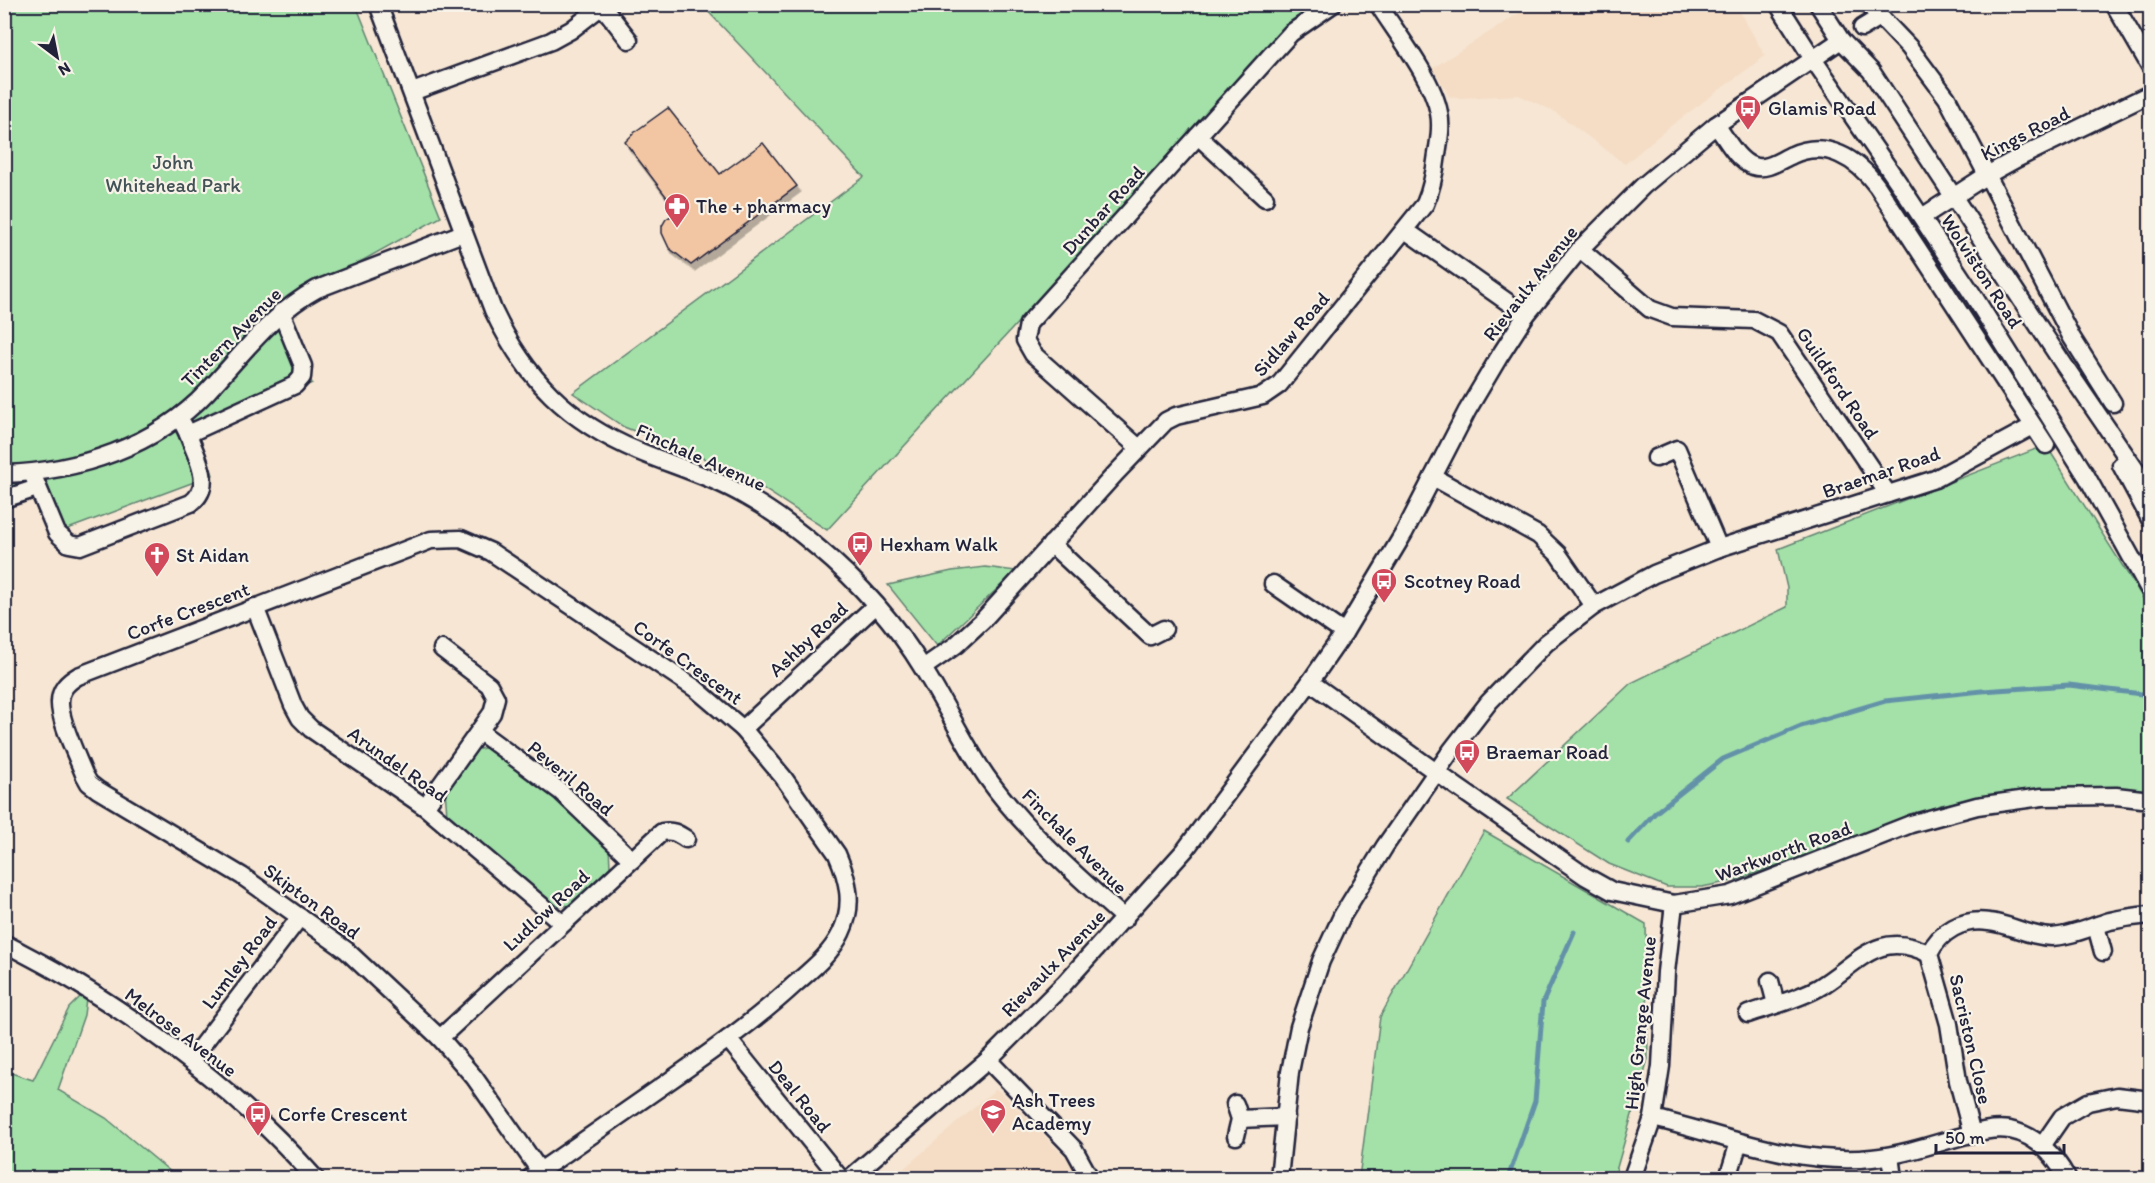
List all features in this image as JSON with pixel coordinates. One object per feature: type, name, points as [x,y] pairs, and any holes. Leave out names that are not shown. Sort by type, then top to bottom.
[{"type":"street","name":"Finchale Avenue","points":[[378,4],[493,310],[506,339],[520,360],[556,401],[576,417],[604,435],[746,496],[817,547],[852,578],[899,633],[923,668],[965,743],[1010,806],[1058,859],[1125,919]]},
{"type":"street","name":"Dunbar Road","points":[[1139,448],[1033,354],[1025,340],[1028,324],[1291,33],[1333,4]]},
{"type":"street","name":"Sidlaw Road","points":[[923,668],[956,645],[983,620],[1166,421],[1176,416],[1263,396],[1271,392],[1425,204],[1430,193],[1440,130],[1439,113],[1430,85],[1378,4]]},
{"type":"street","name":"Wolviston Road","points":[[1778,4],[1813,59],[1922,217],[2058,428],[2151,591]]},
{"type":"street","points":[[1818,4],[1841,40],[1871,71],[2064,365],[2151,491]]},
{"type":"street","points":[[1868,4],[1909,46],[1947,98],[2072,338],[2091,357],[2113,403]]},
{"type":"street","points":[[2114,4],[2151,66]]},
{"type":"street","points":[[412,92],[551,41],[571,30],[601,5],[629,40]]},
{"type":"street","points":[[1862,28],[1880,17]]},
{"type":"street","name":"Rievaulx Avenue","points":[[849,1179],[988,1060],[1125,919],[1185,850],[1344,633],[1399,542],[1467,411],[1498,357],[1526,315],[1580,249],[1643,186],[1716,125],[1841,40]]},
{"type":"street","name":"Kings Road","points":[[1922,217],[1987,175],[2151,94]]},
{"type":"street","points":[[1716,125],[1741,159],[1753,166],[1770,166],[1795,153],[1816,149],[1827,150],[1848,158],[1862,167],[1883,195],[2046,445]]},
{"type":"street","points":[[1198,136],[1265,198]]},
{"type":"street","points":[[1405,230],[1526,315]]},
{"type":"street","name":"Tintern Avenue","points":[[4,474],[34,480],[147,438],[180,417],[206,393],[281,312],[298,299],[317,289],[463,233]]},
{"type":"street","name":"Guildford Road","points":[[1580,249],[1650,309],[1672,317],[1754,320],[1779,333],[1888,494]]},
{"type":"street","points":[[188,434],[295,385],[302,377],[303,366],[281,312]]},
{"type":"street","points":[[2064,365],[2151,519]]},
{"type":"street","points":[[4,499],[34,480],[57,533],[69,544],[80,546],[191,503],[203,488],[203,476],[180,417]]},
{"type":"street","name":"Braemar Road","points":[[1437,772],[1489,702],[1546,643],[1594,606],[1654,574],[1719,548],[1935,479],[2033,426]]},
{"type":"street","points":[[1656,458],[1677,449],[1719,548]]},
{"type":"street","points":[[1433,477],[1538,535],[1558,554],[1594,606]]},
{"type":"street","name":"Corfe Crescent","points":[[63,689],[69,681],[78,676],[431,540],[461,539],[491,552],[696,689],[743,729],[783,777],[837,854],[846,873],[849,890],[846,920],[841,933],[827,954],[786,993],[729,1040],[535,1175]]},
{"type":"street","points":[[1051,544],[1150,636],[1164,629]]},
{"type":"street","points":[[1273,584],[1344,633]]},
{"type":"street","name":"Ashby Road","points":[[743,729],[876,605]]},
{"type":"street","name":"Arundel Road","points":[[255,608],[300,718],[311,729],[425,807],[562,923]]},
{"type":"street","points":[[425,807],[480,732],[492,713],[496,698],[489,685],[442,648]]},
{"type":"street","name":"Warkworth Road","points":[[1310,682],[1539,844],[1612,891],[1674,904],[1730,895],[1911,824],[1977,806],[2042,797],[2116,796],[2151,800]]},
{"type":"street","name":"Skipton Road","points":[[63,689],[59,700],[61,713],[89,783],[242,876],[346,950],[440,1038],[474,1077],[535,1175]]},
{"type":"street","name":"Peveril Road","points":[[480,732],[560,791],[632,860]]},
{"type":"street","points":[[1279,1179],[1290,1072],[1299,1027],[1321,961],[1342,916],[1384,846],[1437,772]]},
{"type":"street","name":"Ludlow Road","points":[[440,1038],[662,832],[677,833],[686,839]]},
{"type":"street","name":"High Grange Avenue","points":[[1632,1179],[1653,1118],[1661,1066],[1666,972],[1674,904]]},
{"type":"street","name":"Sacriston Close","points":[[1972,1134],[1958,1081],[1948,1023],[1929,954],[1934,944],[1953,927],[1966,923],[1989,921],[2050,937],[2130,917],[2151,915]]},
{"type":"street","name":"Lumley Road","points":[[190,1061],[300,917]]},
{"type":"street","points":[[2096,926],[2103,952]]},
{"type":"street","name":"Melrose Avenue","points":[[4,943],[79,984],[137,1022],[190,1061],[267,1127],[315,1179]]},
{"type":"street","name":"Sacriston Close","points":[[1748,1014],[1797,998],[1818,988],[1872,951],[1889,944],[1916,947],[1929,954]]},
{"type":"street","points":[[1770,981],[1776,1004]]},
{"type":"street","name":"Deal Road","points":[[729,1040],[840,1179]]},
{"type":"street","points":[[988,1060],[1074,1149],[1090,1179]]},
{"type":"street","points":[[2042,1146],[2062,1117],[2088,1102],[2117,1096],[2151,1100]]},
{"type":"street","points":[[1236,1136],[1238,1111],[1287,1117]]},
{"type":"street","points":[[1653,1118],[1767,1150],[1812,1157],[1869,1159],[1890,1156],[1972,1134],[1997,1129],[2011,1130],[2029,1136],[2042,1146],[2059,1165],[2067,1179]]},
{"type":"street","points":[[1728,1179],[1739,1142]]},
{"type":"street","points":[[1890,1156],[1893,1179]]},
{"type":"shaded area","points":[[1517,4],[1736,5],[1765,56],[1669,127],[1625,164],[1554,111],[1519,95],[1458,98],[1449,96],[1433,68],[1521,12]]},
{"type":"shaded area","name":"Ash Trees Academy","points":[[996,1089],[1065,1157],[1068,1155],[1077,1166],[1080,1178],[893,1178]]},
{"type":"green space","name":"John Whitehead Park","points":[[5,5],[356,5],[441,217],[282,305],[281,313],[312,383],[199,434],[213,475],[49,536],[31,496],[5,504]]},
{"type":"green space","points":[[702,5],[1320,5],[1287,30],[827,530],[738,472],[624,427],[573,393],[864,177]]},
{"type":"green space","points":[[2046,445],[2150,609],[2150,789],[2020,790],[1941,805],[1737,880],[1702,887],[1667,887],[1609,864],[1507,799],[1631,683],[1787,607],[1787,588],[1778,549]]},
{"type":"green space","points":[[985,567],[1016,571],[937,646],[888,585],[952,571]]},
{"type":"green space","points":[[490,747],[550,792],[609,846],[610,867],[571,905],[556,907],[447,815],[445,790],[474,750]]},
{"type":"green space","points":[[1484,831],[1646,924],[1648,1059],[1614,1178],[1359,1178],[1380,1017]]},
{"type":"green space","points":[[87,990],[84,1015],[58,1090],[106,1118],[178,1178],[5,1178],[5,1071],[33,1080],[69,1008]]},
{"type":"building","points":[[668,108],[720,174],[763,143],[797,186],[691,265],[669,248],[662,233],[662,226],[666,219],[678,212],[625,142],[636,131]]},
{"type":"waterway","points":[[1628,842],[1655,813],[1723,759],[1801,726],[1885,701],[2069,685],[2150,695]]},
{"type":"waterway","points":[[1508,1178],[1535,1101],[1543,1002],[1574,932]]},
{"type":"place","name":"Glamis Road","points":[[1748,131]]},
{"type":"place","name":"The + pharmacy","points":[[677,229]]},
{"type":"place","name":"Hexham Walk","points":[[860,567]]},
{"type":"place","name":"St Aidan","points":[[157,578]]},
{"type":"place","name":"Scotney Road","points":[[1384,604]]},
{"type":"place","name":"Braemar Road","points":[[1467,775]]},
{"type":"place","name":"Ash Trees Academy","points":[[993,1135]]},
{"type":"place","name":"Corfe Crescent","points":[[258,1137]]}]
